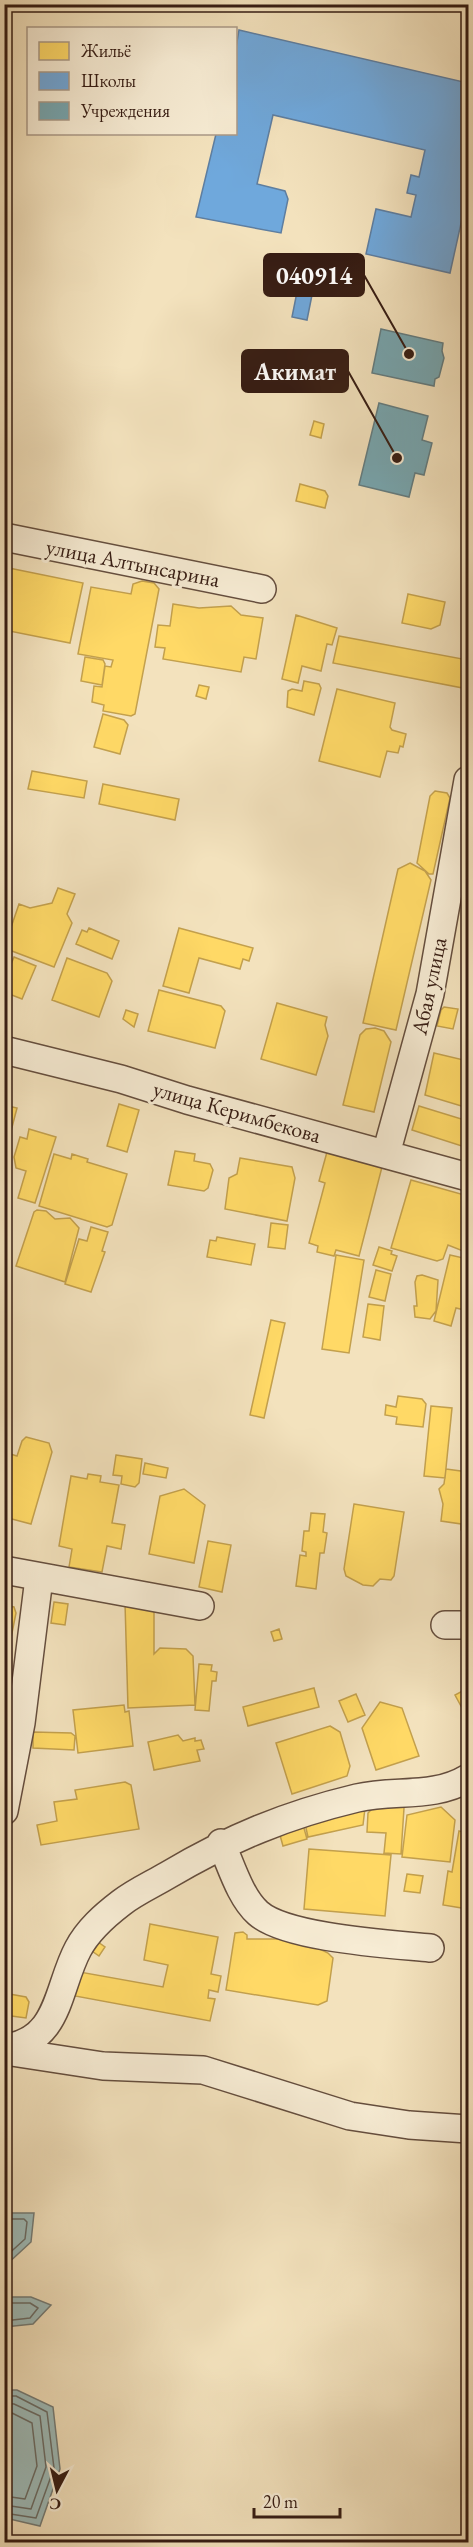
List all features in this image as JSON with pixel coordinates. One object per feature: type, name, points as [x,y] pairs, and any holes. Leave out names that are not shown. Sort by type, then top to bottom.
[{"type":"street","name":"улица Алтынсарина","points":[[4,537],[262,589]]},
{"type":"street","name":"Абая улица","points":[[386,1154],[430,994],[468,780]]},
{"type":"street","name":"улица Керимбекова","points":[[4,1050],[121,1078],[187,1100],[468,1177]]},
{"type":"street","points":[[4,1570],[200,1606]]},
{"type":"street","points":[[4,1811],[21,1723],[39,1578]]},
{"type":"street","points":[[4,2049],[28,2041],[44,2030],[77,1950],[87,1932],[123,1901],[221,1844],[292,1816],[360,1797],[429,1793],[468,1778]]},
{"type":"street","points":[[221,1844],[247,1899],[258,1914],[274,1923],[311,1933],[430,1948]]},
{"type":"street","points":[[4,2049],[103,2066],[203,2070],[350,2116],[409,2125],[468,2129]]},
{"type":"water","points":[[7,2213],[34,2213],[31,2242],[5,2266]]},
{"type":"water","points":[[5,2297],[31,2297],[51,2305],[33,2324],[5,2327]]},
{"type":"water","points":[[5,2390],[17,2390],[53,2407],[60,2469],[40,2526],[5,2518]]},
{"type":"building: Жильё","points":[[314,421],[324,424],[321,438],[310,435]]},
{"type":"building: Жильё","points":[[300,484],[325,491],[328,496],[325,508],[296,501]]},
{"type":"building: Жильё","points":[[4,567],[83,583],[70,643],[4,630]]},
{"type":"building: Жильё","points":[[142,581],[154,583],[159,589],[135,714],[131,716],[103,711],[104,705],[92,702],[94,686],[102,687],[105,666],[111,667],[113,660],[78,654],[91,587],[131,594],[133,584]]},
{"type":"building: Жильё","points":[[408,594],[445,602],[440,625],[431,629],[402,623]]},
{"type":"building: Жильё","points":[[173,604],[199,608],[231,606],[241,615],[263,618],[256,659],[244,657],[241,672],[163,659],[165,648],[155,647],[158,625],[170,626]]},
{"type":"building: Жильё","points":[[296,615],[337,628],[332,645],[327,644],[321,671],[302,666],[298,683],[282,679]]},
{"type":"building: Жильё","points":[[339,636],[468,660],[468,689],[333,663]]},
{"type":"building: Жильё","points":[[85,657],[103,660],[105,664],[102,685],[81,681]]},
{"type":"building: Жильё","points":[[304,681],[319,684],[321,688],[314,715],[287,707],[288,691],[292,689],[302,691]]},
{"type":"building: Жильё","points":[[199,685],[209,687],[206,699],[196,696]]},
{"type":"building: Жильё","points":[[337,689],[395,703],[390,727],[392,730],[406,734],[403,747],[400,746],[398,753],[387,751],[380,777],[319,761]]},
{"type":"building: Жильё","points":[[103,714],[124,720],[128,725],[120,754],[94,747]]},
{"type":"building: Жильё","points":[[32,771],[87,781],[84,798],[28,789]]},
{"type":"building: Жильё","points":[[103,784],[179,799],[175,820],[99,804]]},
{"type":"building: Жильё","points":[[435,791],[447,793],[450,798],[433,874],[429,874],[417,863],[430,796]]},
{"type":"building: Жильё","points":[[410,863],[425,871],[431,880],[396,1030],[363,1023],[398,869]]},
{"type":"building: Жильё","points":[[58,888],[75,894],[67,914],[72,923],[54,967],[4,948],[19,904],[30,908],[52,903]]},
{"type":"building: Жильё","points":[[89,928],[119,941],[112,959],[76,944],[82,930],[87,932]]},
{"type":"building: Жильё","points":[[179,928],[253,948],[249,961],[243,959],[240,969],[199,958],[189,993],[163,986]]},
{"type":"building: Жильё","points":[[14,957],[36,966],[22,999],[4,992],[4,967],[9,969]]},
{"type":"building: Жильё","points":[[67,958],[107,973],[112,981],[99,1017],[52,1000]]},
{"type":"building: Жильё","points":[[159,990],[221,1006],[225,1011],[215,1048],[148,1031]]},
{"type":"building: Жильё","points":[[277,1003],[327,1017],[325,1025],[328,1036],[316,1075],[261,1059]]},
{"type":"building: Жильё","points":[[444,1007],[458,1009],[453,1029],[437,1026]]},
{"type":"building: Жильё","points":[[126,1010],[138,1014],[134,1027],[123,1019]]},
{"type":"building: Жильё","points":[[375,1028],[384,1031],[391,1042],[374,1112],[343,1105],[360,1035],[366,1029]]},
{"type":"building: Жильё","points":[[434,1053],[468,1061],[468,1108],[425,1095]]},
{"type":"building: Жильё","points":[[119,1104],[139,1110],[127,1152],[107,1146]]},
{"type":"building: Жильё","points":[[4,1105],[17,1108],[4,1158]]},
{"type":"building: Жильё","points":[[419,1106],[468,1121],[468,1148],[412,1130]]},
{"type":"building: Жильё","points":[[29,1129],[56,1137],[35,1203],[18,1198],[26,1171],[16,1168],[14,1157],[20,1137],[27,1139]]},
{"type":"building: Жильё","points":[[175,1151],[195,1154],[194,1161],[210,1164],[213,1170],[208,1188],[204,1191],[168,1185]]},
{"type":"building: Жильё","points":[[327,1152],[382,1167],[359,1256],[336,1250],[334,1256],[317,1252],[318,1246],[309,1243],[325,1183],[319,1181]]},
{"type":"building: Жильё","points":[[54,1154],[71,1159],[72,1154],[88,1159],[87,1162],[127,1174],[112,1225],[107,1227],[39,1206]]},
{"type":"building: Жильё","points":[[240,1158],[292,1167],[295,1178],[287,1221],[225,1209],[229,1178],[237,1174]]},
{"type":"building: Жильё","points":[[411,1180],[468,1196],[468,1253],[448,1245],[443,1259],[437,1261],[391,1248]]},
{"type":"building: Жильё","points":[[46,1211],[55,1219],[70,1218],[79,1228],[65,1282],[16,1266],[34,1212]]},
{"type":"building: Жильё","points":[[271,1223],[288,1225],[285,1249],[268,1247]]},
{"type":"building: Жильё","points":[[91,1227],[108,1232],[102,1251],[105,1252],[91,1292],[65,1284],[79,1239],[87,1241]]},
{"type":"building: Жильё","points":[[217,1237],[255,1244],[251,1265],[207,1257],[210,1240],[216,1241]]},
{"type":"building: Жильё","points":[[379,1247],[392,1251],[391,1254],[397,1256],[392,1271],[373,1265]]},
{"type":"building: Жильё","points":[[336,1255],[364,1260],[349,1353],[322,1349]]},
{"type":"building: Жильё","points":[[450,1255],[468,1259],[468,1311],[456,1308],[451,1326],[434,1321]]},
{"type":"building: Жильё","points":[[376,1270],[391,1274],[385,1301],[369,1297]]},
{"type":"building: Жильё","points":[[422,1275],[438,1280],[436,1311],[430,1319],[415,1317],[414,1306],[417,1306],[415,1282],[417,1276]]},
{"type":"building: Жильё","points":[[368,1304],[384,1306],[380,1340],[363,1337]]},
{"type":"building: Жильё","points":[[271,1320],[285,1323],[264,1418],[250,1415]]},
{"type":"building: Жильё","points":[[398,1396],[422,1399],[426,1404],[423,1427],[396,1424],[397,1417],[385,1415],[386,1405],[396,1407]]},
{"type":"building: Жильё","points":[[431,1406],[452,1408],[445,1478],[424,1476]]},
{"type":"building: Жильё","points":[[26,1437],[49,1443],[52,1452],[31,1524],[4,1517],[4,1452],[17,1456],[22,1441]]},
{"type":"building: Жильё","points":[[116,1455],[142,1459],[139,1483],[135,1487],[121,1484],[122,1476],[113,1475]]},
{"type":"building: Жильё","points":[[145,1463],[168,1468],[166,1478],[143,1474]]},
{"type":"building: Жильё","points":[[446,1469],[468,1472],[468,1532],[461,1530],[461,1524],[441,1521],[443,1504],[439,1489],[444,1484]]},
{"type":"building: Жильё","points":[[88,1474],[101,1476],[100,1482],[119,1485],[112,1523],[125,1525],[121,1549],[107,1546],[102,1572],[69,1567],[72,1549],[59,1546],[71,1476],[87,1479]]},
{"type":"building: Жильё","points":[[184,1489],[205,1505],[194,1563],[149,1554],[160,1496]]},
{"type":"building: Жильё","points":[[354,1504],[404,1512],[394,1576],[391,1580],[380,1579],[373,1586],[363,1585],[346,1576],[344,1569]]},
{"type":"building: Жильё","points":[[311,1513],[325,1514],[323,1532],[327,1533],[324,1553],[320,1553],[316,1589],[296,1586],[300,1555],[306,1556],[306,1552],[302,1551],[304,1531],[309,1531]]},
{"type":"building: Жильё","points":[[208,1541],[231,1545],[222,1592],[199,1587]]},
{"type":"building: Жильё","points":[[54,1602],[68,1604],[65,1625],[51,1623]]},
{"type":"building: Жильё","points":[[125,1603],[154,1605],[154,1654],[160,1648],[186,1649],[193,1656],[195,1705],[128,1708]]},
{"type":"building: Жильё","points":[[4,1605],[14,1607],[16,1613],[7,1658],[4,1658]]},
{"type":"building: Жильё","points":[[279,1629],[282,1639],[274,1641],[271,1632]]},
{"type":"building: Жильё","points":[[199,1664],[212,1665],[211,1671],[217,1672],[216,1681],[212,1681],[209,1711],[195,1710]]},
{"type":"building: Жильё","points":[[314,1688],[319,1707],[248,1726],[243,1707]]},
{"type":"building: Жильё","points":[[468,1688],[468,1719],[455,1695]]},
{"type":"building: Жильё","points":[[356,1694],[365,1715],[348,1722],[339,1701]]},
{"type":"building: Жильё","points":[[380,1702],[402,1708],[419,1756],[376,1770],[362,1728]]},
{"type":"building: Жильё","points":[[124,1705],[125,1712],[129,1711],[133,1746],[78,1753],[73,1710]]},
{"type":"building: Жильё","points":[[330,1726],[340,1732],[350,1766],[347,1776],[292,1794],[276,1743]]},
{"type":"building: Жильё","points":[[33,1732],[71,1733],[75,1736],[74,1750],[33,1748]]},
{"type":"building: Жильё","points":[[178,1735],[183,1741],[195,1738],[195,1741],[201,1740],[204,1749],[197,1750],[200,1761],[154,1770],[148,1742]]},
{"type":"building: Жильё","points":[[125,1782],[131,1785],[139,1829],[41,1845],[37,1825],[57,1821],[54,1802],[77,1799],[75,1790]]},
{"type":"building: Жильё","points":[[401,1805],[404,1808],[401,1854],[384,1853],[386,1833],[367,1832],[368,1813],[375,1806]]},
{"type":"building: Жильё","points":[[441,1807],[455,1820],[450,1862],[402,1857],[407,1815]]},
{"type":"building: Жильё","points":[[365,1808],[363,1825],[308,1837],[304,1819]]},
{"type":"building: Жильё","points":[[302,1821],[307,1839],[283,1846],[278,1828]]},
{"type":"building: Жильё","points":[[459,1831],[468,1833],[468,1909],[443,1905],[448,1871],[452,1872]]},
{"type":"building: Жильё","points":[[309,1849],[391,1855],[385,1916],[304,1909]]},
{"type":"building: Жильё","points":[[407,1874],[423,1876],[420,1893],[404,1891]]},
{"type":"building: Жильё","points":[[150,1924],[218,1937],[211,1974],[221,1976],[218,1992],[209,1990],[208,1998],[215,1999],[210,2021],[75,1996],[80,1972],[163,1987],[168,1965],[144,1960]]},
{"type":"building: Жильё","points":[[243,1932],[247,1935],[247,1939],[299,1939],[328,1953],[333,1958],[327,2001],[318,2005],[226,1990],[235,1933]]},
{"type":"building: Жильё","points":[[98,1942],[105,1947],[99,1956],[92,1951]]},
{"type":"building: Жильё","points":[[4,1993],[26,1997],[29,2002],[26,2018],[4,2015]]},
{"type":"building: Школы","points":[[239,30],[468,83],[468,192],[450,273],[366,254],[376,209],[411,217],[416,195],[407,193],[411,175],[419,177],[425,150],[273,115],[257,184],[285,191],[288,199],[281,233],[196,217],[216,135],[237,135]]},
{"type":"building: Школы","points":[[298,287],[313,290],[307,320],[292,317]]},
{"type":"building: Учреждения","points":[[381,329],[443,343],[444,358],[434,386],[372,373]]},
{"type":"building: Учреждения","points":[[379,403],[428,416],[422,440],[432,443],[424,475],[415,473],[409,497],[359,485]]},
{"type":"place","name":"040914","points":[[409,354]]},
{"type":"place","name":"Акимат","points":[[397,458]]}]
